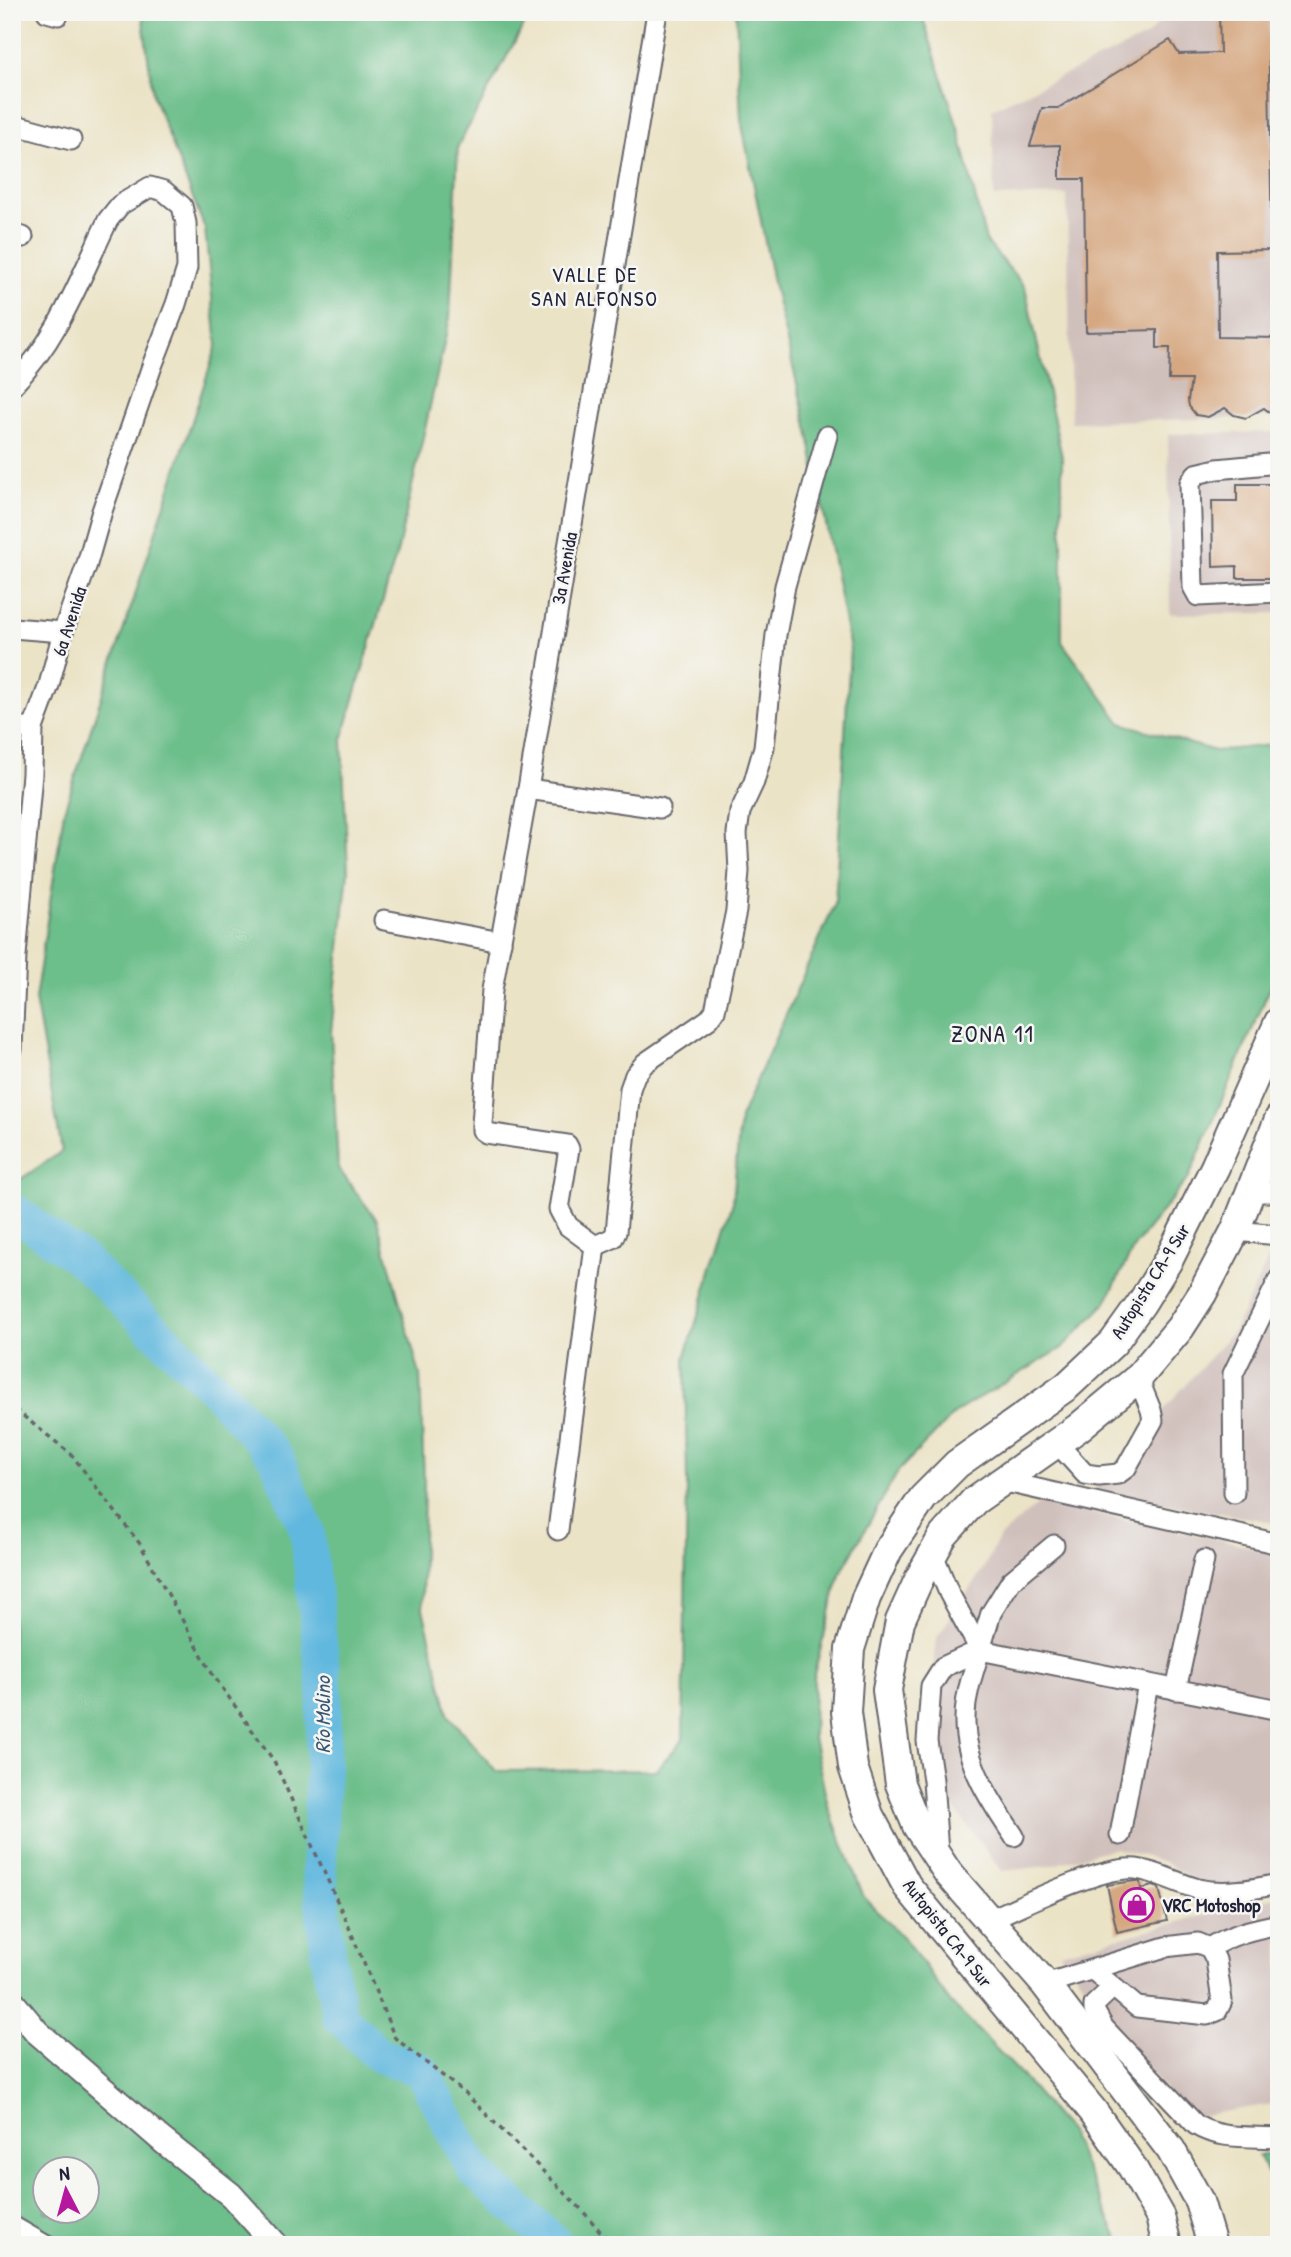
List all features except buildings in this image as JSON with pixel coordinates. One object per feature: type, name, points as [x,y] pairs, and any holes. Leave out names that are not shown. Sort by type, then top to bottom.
[{"type":"highway","name":"Autopista CA-9 Sur","points":[[1167,2245],[1160,2217],[1132,2167],[1093,2111],[908,1886],[869,1815],[853,1767],[846,1712],[850,1649],[866,1598],[888,1550],[923,1498],[957,1464],[1067,1387],[1113,1343],[1141,1304],[1168,1259],[1215,1167],[1279,1022]]},
{"type":"highway","name":"Autopista CA-9 Sur","points":[[1212,2245],[1199,2201],[1171,2150],[1045,1984],[948,1873],[917,1826],[900,1784],[887,1690],[900,1621],[943,1536],[974,1501],[1057,1443],[1138,1378],[1180,1328],[1202,1294],[1235,1231],[1265,1192],[1279,1119]]},
{"type":"highway","points":[[1215,1167],[1265,1192]]},
{"type":"main road","points":[[12,2001],[37,2032],[163,2141],[232,2196],[276,2245]]},
{"type":"street","name":"3a Avenida","points":[[595,1246],[568,1226],[559,1209],[569,1150],[566,1145],[486,1133],[482,1130],[482,1124],[492,990],[657,12]]},
{"type":"street","points":[[12,124],[71,140]]},
{"type":"street","name":"6a Avenida","points":[[12,386],[31,367],[57,328],[108,220],[120,205],[150,187],[164,191],[182,206],[186,223],[187,268],[177,304],[152,366],[102,511],[88,564],[33,728],[19,842],[12,1049]]},
{"type":"street","points":[[558,1530],[595,1246],[608,1242],[617,1232],[630,1089],[635,1075],[645,1062],[709,1019],[715,1011],[736,911],[739,871],[737,833],[740,812],[754,782],[764,747],[776,635],[785,586],[827,436]]},
{"type":"street","points":[[1279,463],[1217,469],[1196,474],[1190,483],[1195,593],[1198,596],[1279,592]]},
{"type":"street","points":[[12,628],[63,632]]},
{"type":"street","points":[[12,728],[33,728]]},
{"type":"street","points":[[528,789],[660,808]]},
{"type":"street","points":[[384,920],[501,942]]},
{"type":"street","points":[[1235,1231],[1279,1235]]},
{"type":"street","points":[[1234,1493],[1233,1374],[1279,1279]]},
{"type":"street","points":[[1057,1443],[1085,1474],[1118,1474],[1126,1468],[1153,1420],[1138,1378]]},
{"type":"street","points":[[1002,1482],[1279,1544]]},
{"type":"street","points":[[1014,1836],[991,1803],[970,1756],[965,1720],[969,1684],[991,1613],[1011,1581],[1054,1545]]},
{"type":"street","points":[[933,1554],[948,1593],[980,1650]]},
{"type":"street","points":[[1176,1689],[1204,1560]]},
{"type":"street","points":[[938,1857],[933,1780],[926,1741],[931,1686],[943,1667],[980,1650],[1279,1710]]},
{"type":"street","points":[[1119,1835],[1148,1684]]},
{"type":"street","points":[[989,1920],[1103,1873],[1134,1868],[1199,1889],[1245,1891],[1279,1884]]},
{"type":"street","points":[[1210,1948],[1224,1938],[1254,1928],[1279,1924]]},
{"type":"street","points":[[1045,1984],[1165,1947],[1198,1943],[1210,1948],[1216,1960],[1222,2001],[1217,2011],[1207,2015],[1137,2007],[1093,1970]]},
{"type":"street","points":[[1112,1987],[1094,2005],[1104,2028],[1196,2124],[1203,2129],[1229,2135],[1279,2138]]},
{"type":"street","points":[[12,2226],[45,2245]]},
{"type":"path","points":[[12,1400],[17,1411],[71,1454],[140,1544],[214,1675],[274,1760],[395,2038],[467,2095],[581,2209],[612,2245]]},
{"type":"shaded area","points":[[1168,12],[1279,12],[1279,417],[1071,422],[1067,195],[994,197],[992,109],[1147,36]]},
{"type":"shaded area","points":[[1279,432],[1279,613],[1170,614],[1168,434]]},
{"type":"shaded area","points":[[1279,1237],[1279,1523],[1091,1492],[1234,1330]]},
{"type":"shaded area","points":[[1041,1502],[1279,1552],[1279,1875],[1213,1892],[1164,1862],[1115,1848],[1049,1866],[1002,1871],[946,1798],[929,1718],[936,1639],[983,1569],[999,1538]]},
{"type":"shaded area","points":[[1279,1896],[1279,2103],[1186,2118],[1060,1953]]},
{"type":"green space","points":[[142,12],[531,12],[458,146],[450,317],[398,549],[342,740],[348,872],[331,1032],[338,1168],[377,1220],[420,1375],[424,1480],[422,1605],[449,1716],[496,1771],[656,1770],[683,1740],[687,1483],[685,1358],[733,1202],[740,1118],[835,904],[850,649],[808,430],[774,287],[741,120],[736,12],[921,12],[959,131],[986,241],[1025,287],[1062,457],[1062,642],[1121,723],[1215,751],[1279,744],[1279,967],[1189,1177],[1134,1247],[1105,1304],[1062,1348],[956,1412],[899,1470],[840,1574],[814,1674],[813,1738],[828,1806],[864,1897],[907,1942],[951,2003],[1016,2069],[1069,2132],[1121,2245],[72,2245],[38,2226],[102,2226],[102,2156],[32,2156],[32,2223],[12,2204],[12,1185],[62,1151],[35,999],[64,811],[217,345],[205,229],[153,95]]},
{"type":"green space","points":[[1258,2155],[1279,2155],[1279,2195]]},
{"type":"waterway","name":"Río Molino","points":[[12,1210],[84,1262],[218,1392],[275,1456],[307,1530],[325,1692],[319,1871],[330,1969],[340,2017],[379,2055],[421,2070],[475,2171],[557,2245]]},
{"type":"place","name":"VRC Motoshop","points":[[1137,1905]]},
{"type":"district","name":"VALLE DE SAN ALFONSO","points":[[595,286]]},
{"type":"district","name":"ZONA 11","points":[[993,1033]]}]
